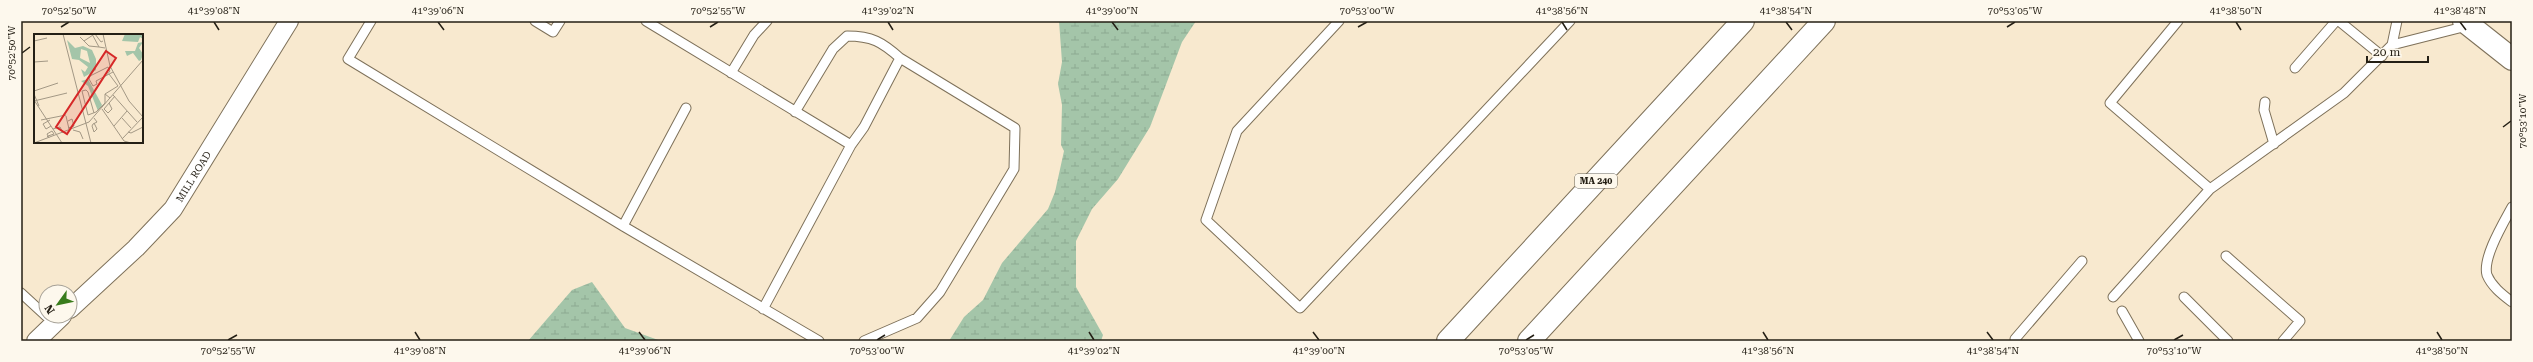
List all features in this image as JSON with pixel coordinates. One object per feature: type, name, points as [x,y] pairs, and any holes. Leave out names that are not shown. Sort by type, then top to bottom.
[{"type":"main road","name":"MA 240","points":[[1448,341],[1743,21]]},
{"type":"main road","points":[[1529,341],[1824,21]]},
{"type":"main road","points":[[2466,23],[2512,59]]},
{"type":"street","name":"MILL ROAD","points":[[78,302],[136,248],[172,209],[288,21]]},
{"type":"street","points":[[36,341],[48,324]]},
{"type":"lane","points":[[371,21],[348,59],[623,226],[819,341]]},
{"type":"lane","points":[[535,21],[553,32],[560,21]]},
{"type":"lane","points":[[646,21],[794,112],[851,145]]},
{"type":"lane","points":[[732,73],[754,35],[767,21]]},
{"type":"lane","points":[[1339,21],[1237,131],[1206,220],[1300,308],[1570,21]]},
{"type":"lane","points":[[2178,21],[2110,103],[2210,189]]},
{"type":"lane","points":[[2295,68],[2338,21],[2382,56]]},
{"type":"lane","points":[[2113,297],[2210,189],[2344,93],[2392,45],[2397,21]]},
{"type":"lane","points":[[2392,45],[2466,23]]},
{"type":"lane","points":[[794,112],[833,49],[847,36],[865,36],[885,45],[900,58],[1015,128],[1014,169],[940,292],[917,318],[864,341]]},
{"type":"lane","points":[[763,309],[851,145],[864,127],[900,58]]},
{"type":"lane","points":[[2265,102],[2264,110],[2274,144]]},
{"type":"lane","points":[[623,226],[686,108]]},
{"type":"lane","points":[[2512,207],[2494,241],[2486,268],[2488,276],[2496,289],[2512,302]]},
{"type":"lane","points":[[2226,256],[2300,322],[2283,341]]},
{"type":"lane","points":[[2015,338],[2082,261]]},
{"type":"lane","points":[[21,293],[38,307]]},
{"type":"lane","points":[[2184,297],[2228,341]]},
{"type":"lane","points":[[2122,312],[2139,341]]},
{"type":"green space","points":[[1059,21],[1196,21],[1182,42],[1150,127],[1118,179],[1092,209],[1076,241],[1076,287],[1103,335],[1101,341],[949,341],[964,317],[983,300],[1002,263],[1048,209],[1055,192],[1064,151],[1061,145],[1062,105],[1058,84],[1062,62]]},
{"type":"green space","points":[[592,282],[625,328],[661,341],[528,341],[572,290]]}]
